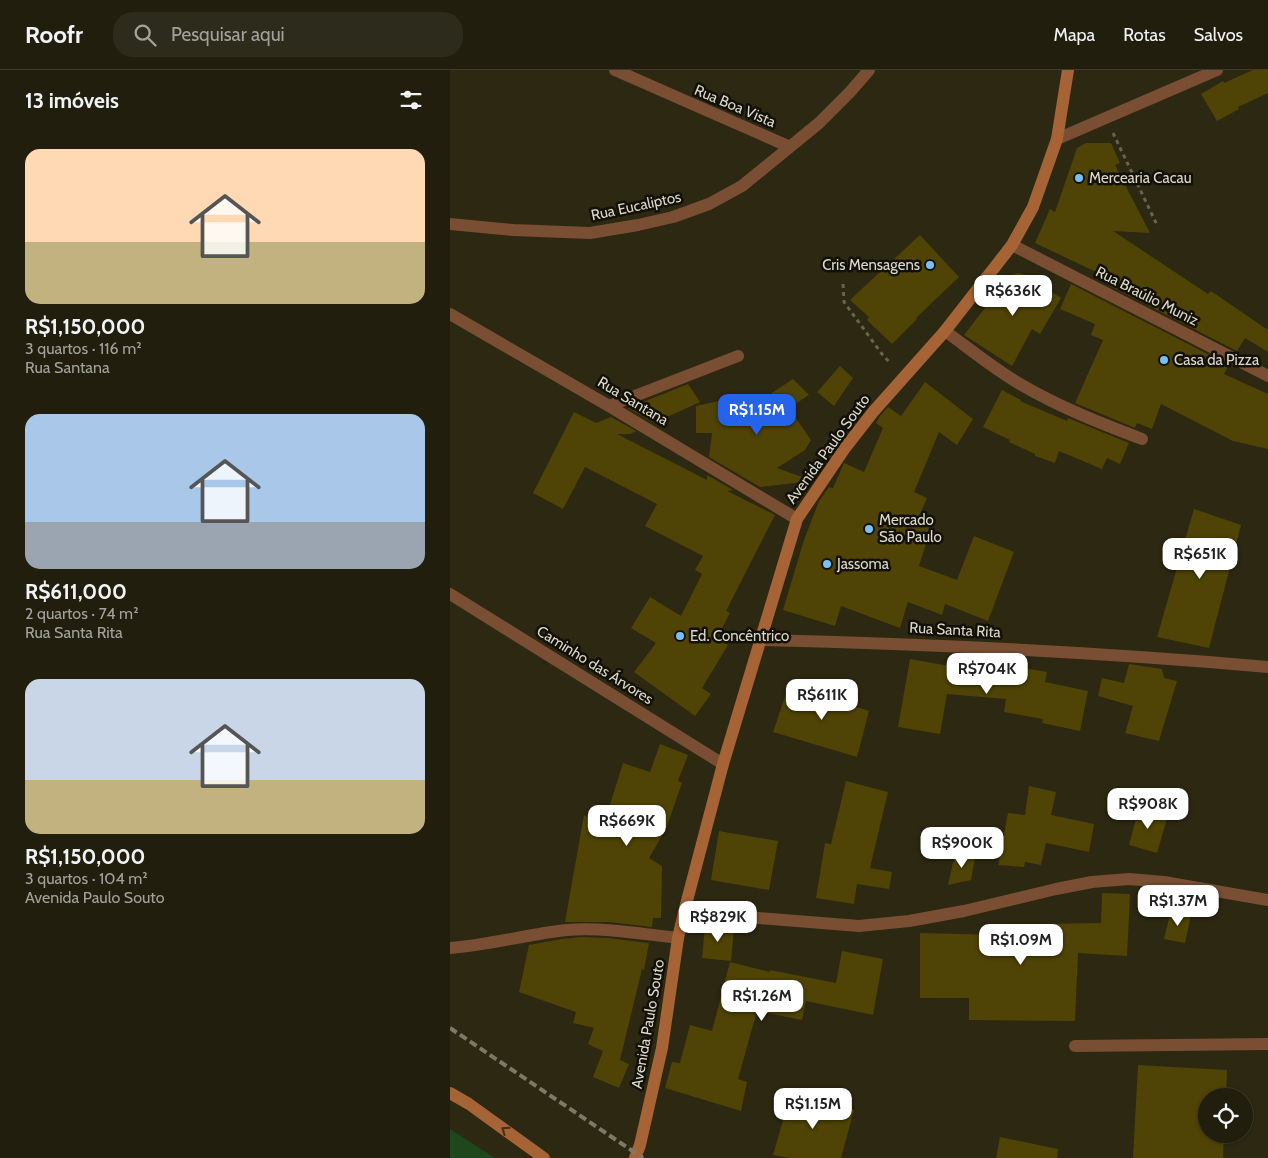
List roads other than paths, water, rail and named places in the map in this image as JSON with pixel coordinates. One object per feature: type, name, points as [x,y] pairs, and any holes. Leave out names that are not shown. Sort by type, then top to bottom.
[{"type":"main road","name":"Avenida Paulo Souto","points":[[636,1155],[640,1145],[662,1048],[678,938],[684,912],[723,764],[797,519],[845,448],[873,412],[945,331],[1012,245],[1033,207],[1058,139],[1068,70]]},
{"type":"main road","points":[[450,1093],[469,1104],[544,1158]]},
{"type":"street","name":"Rua Boa Vista","points":[[614,70],[788,146]]},
{"type":"street","name":"Rua Eucaliptos","points":[[450,224],[513,230],[590,233],[664,219],[709,204],[742,186],[819,122],[850,92],[869,70]]},
{"type":"street","points":[[1058,139],[1217,70]]},
{"type":"street","name":"Rua Braúlio Muniz","points":[[1012,245],[1268,376]]},
{"type":"street","name":"Rua Santana","points":[[450,314],[609,406],[797,519]]},
{"type":"street","points":[[945,331],[1017,383],[1044,399],[1084,418],[1142,440]]},
{"type":"street","points":[[609,406],[738,356]]},
{"type":"street","name":"Caminho das Árvores","points":[[450,594],[723,764]]},
{"type":"street","name":"Rua Santa Rita","points":[[760,640],[921,644],[1268,667]]},
{"type":"street","points":[[684,912],[859,926],[909,921],[964,911],[1092,882],[1130,879],[1267,896]]},
{"type":"street","points":[[450,948],[474,946],[534,934],[568,930],[600,929],[678,938]]},
{"type":"street","points":[[1075,1046],[1268,1044]]},
{"type":"railway","points":[[450,1028],[643,1158]]},
{"type":"place","name":"Mercearia Cacau","points":[[1079,178]]},
{"type":"place","name":"Cris Mensagens","points":[[930,265]]},
{"type":"place","name":"Casa da Pizza","points":[[1164,360]]},
{"type":"place","name":"Mercado São Paulo","points":[[869,529]]},
{"type":"place","name":"Jassoma","points":[[827,564]]},
{"type":"place","name":"Ed. Concêntrico","points":[[680,636]]}]
